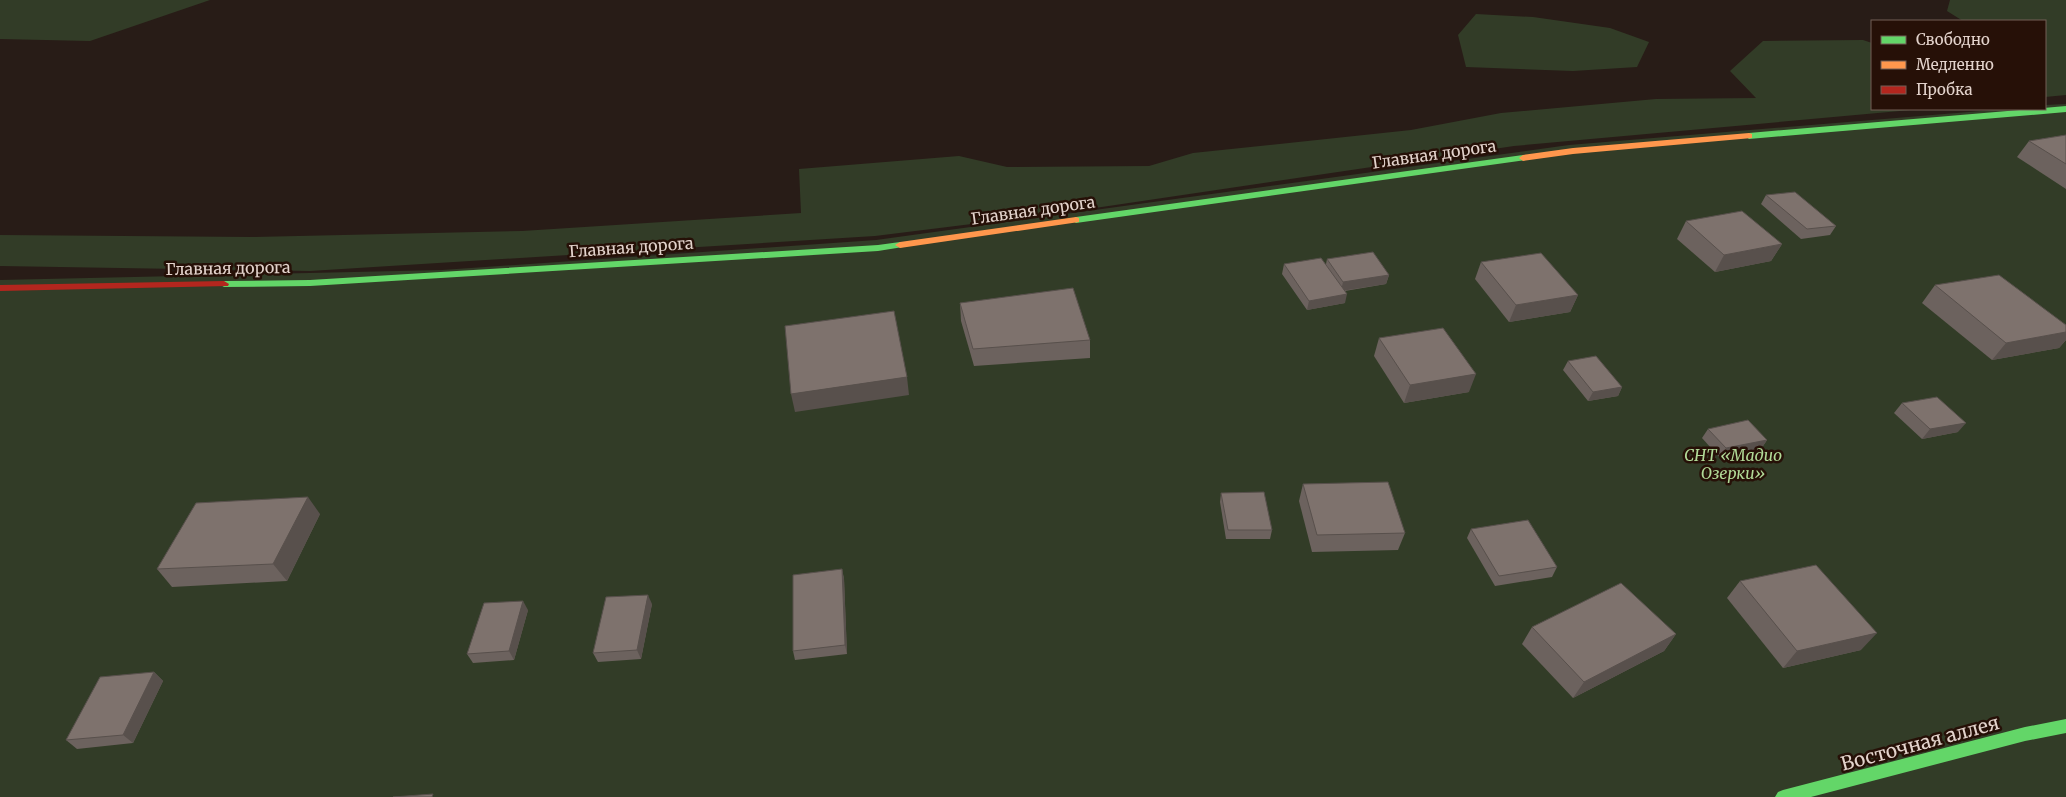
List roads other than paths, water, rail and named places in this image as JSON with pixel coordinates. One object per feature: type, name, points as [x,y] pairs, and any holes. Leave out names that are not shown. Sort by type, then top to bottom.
[{"type":"street","name":"Главная дорога","points":[[0,288],[310,283],[878,248],[1574,151],[2066,109]]},
{"type":"street","name":"Восточная аллея","points":[[1783,797],[2025,734],[2066,726]]},
{"type":"park label","name":"СНТ «Мадио Озерки»","points":[[1733,464]]}]
